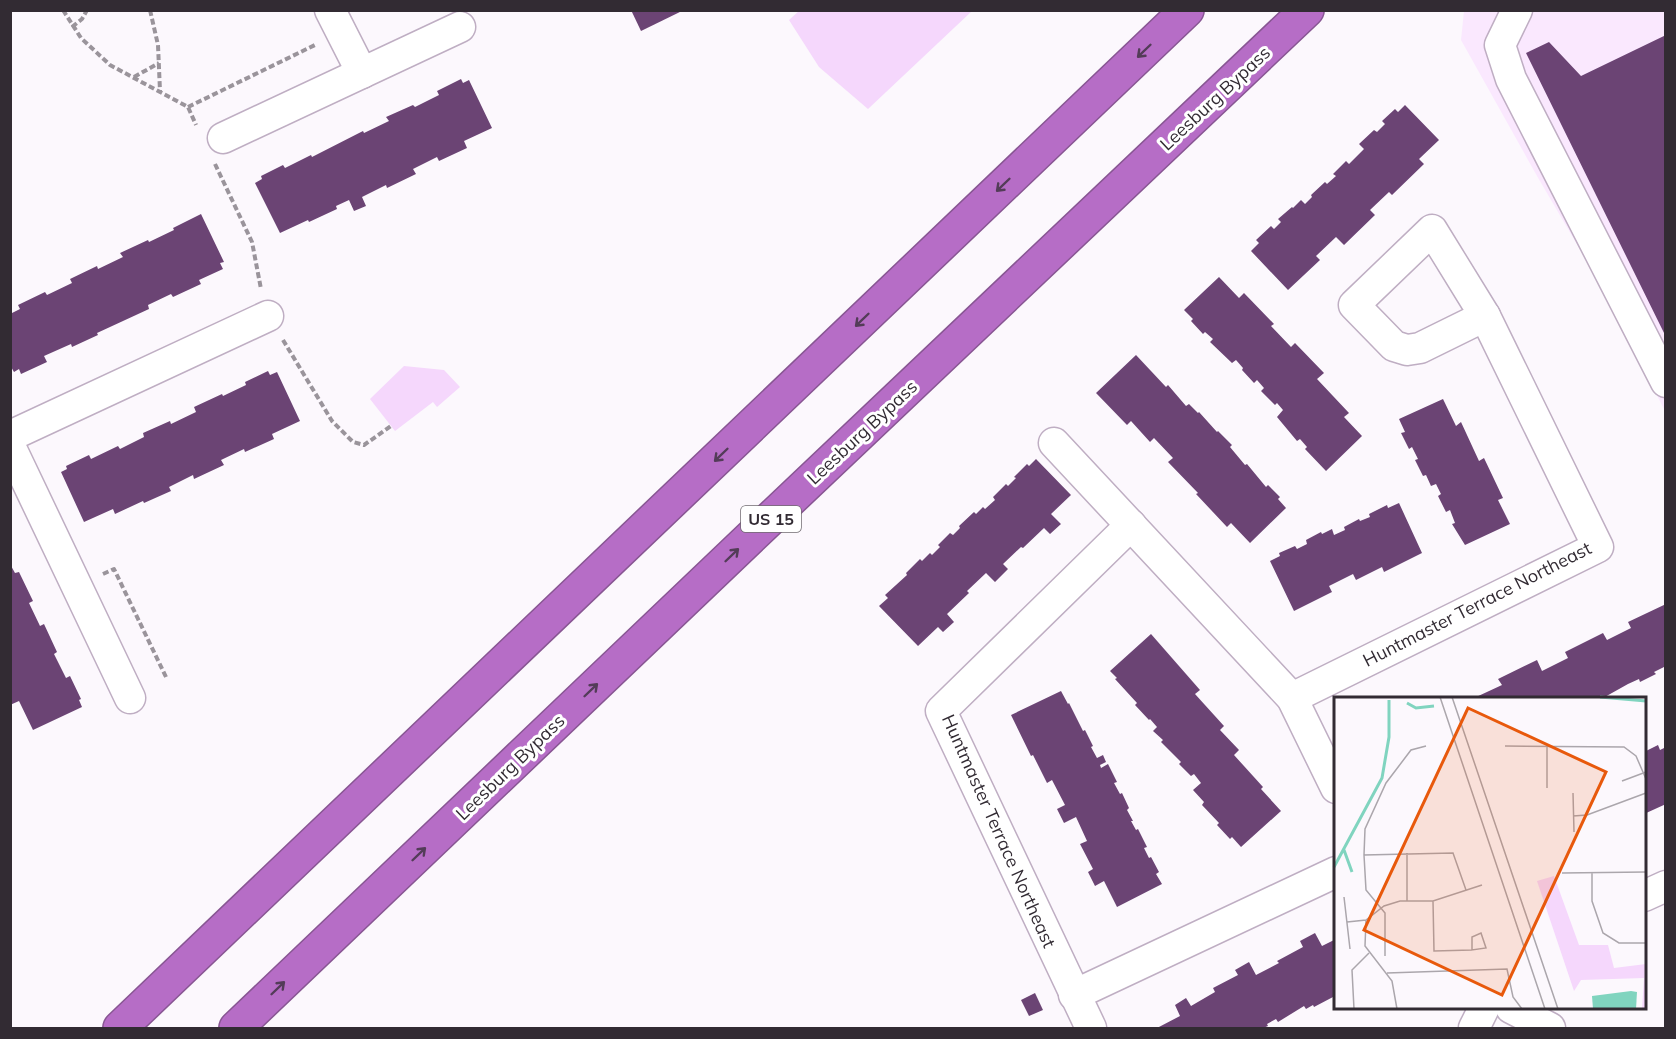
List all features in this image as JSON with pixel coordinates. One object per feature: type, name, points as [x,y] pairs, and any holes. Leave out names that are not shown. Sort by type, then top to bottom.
[{"type":"highway","points":[[120,1029],[1187,10]]},
{"type":"highway","name":"Leesburg Bypass","points":[[236,1029],[1307,10]]},
{"type":"street","points":[[330,10],[362,73]]},
{"type":"street","points":[[1517,10],[1500,45],[1511,79],[1665,382]]},
{"type":"street","points":[[211,142],[460,27]]},
{"type":"street","points":[[10,436],[270,314]]},
{"type":"street","name":"Huntmaster Terrace Northeast","points":[[1292,698],[1598,547],[1485,316]]},
{"type":"street","points":[[1054,443],[1292,698],[1334,786]]},
{"type":"street","points":[[10,446],[130,698]]},
{"type":"street","name":"Huntmaster Terrace Northeast","points":[[1091,1029],[941,711],[1131,525]]},
{"type":"street","points":[[1074,995],[1334,872]]},
{"type":"street","points":[[1646,895],[1665,886]]},
{"type":"street","points":[[1474,1029],[1484,1009]]},
{"type":"street","points":[[1513,1009],[1550,1029]]},
{"type":"path","points":[[63,10],[81,38],[110,65],[188,107],[211,142],[252,242],[258,276],[270,314],[332,421],[352,442],[364,445],[391,426]]},
{"type":"path","points":[[72,27],[82,19],[87,10]]},
{"type":"path","points":[[150,10],[158,45],[160,91]]},
{"type":"path","points":[[188,107],[320,42]]},
{"type":"path","points":[[133,77],[159,63]]},
{"type":"path","points":[[95,577],[114,569],[166,677]]},
{"type":"shaded area","points":[[799,11],[972,11],[868,109],[819,67],[789,20]]},
{"type":"shaded area","points":[[1464,11],[1665,11],[1665,411],[1596,277],[1461,40]]},
{"type":"shaded area","points":[[404,366],[444,370],[460,387],[437,407],[433,402],[395,431],[370,399]]},
{"type":"building","points":[[631,10],[684,10],[641,31]]},
{"type":"building","points":[[1666,35],[1666,337],[1526,53],[1549,42],[1581,76]]},
{"type":"building","points":[[461,79],[463,83],[469,80],[492,128],[464,141],[467,148],[439,161],[437,157],[413,169],[416,174],[362,197],[366,206],[354,211],[349,200],[336,206],[337,209],[280,233],[255,183],[262,179],[261,176],[283,165],[285,168],[311,155],[312,157],[363,131],[364,133],[389,121],[386,117],[413,105],[415,107],[439,95],[437,91]]},
{"type":"building","points":[[1405,105],[1439,140],[1419,159],[1424,164],[1392,195],[1389,192],[1370,210],[1375,215],[1344,245],[1336,237],[1316,256],[1320,260],[1288,290],[1251,251],[1259,243],[1256,240],[1271,226],[1274,229],[1281,222],[1278,219],[1292,207],[1301,200],[1305,204],[1325,182],[1327,184],[1336,176],[1333,174],[1346,161],[1349,164],[1364,149],[1359,144],[1374,130],[1377,132],[1385,124],[1382,121],[1395,109],[1398,112]]},
{"type":"building","points":[[201,214],[224,262],[220,263],[223,269],[199,280],[201,284],[148,305],[149,309],[97,333],[98,335],[44,356],[47,362],[21,374],[19,369],[14,372],[10,365],[10,314],[20,309],[18,305],[45,292],[47,295],[72,283],[70,279],[123,257],[120,253],[174,230],[173,228]]},
{"type":"building","points":[[1219,277],[1239,298],[1244,293],[1274,324],[1271,326],[1291,347],[1295,343],[1324,373],[1317,379],[1349,413],[1344,417],[1362,436],[1326,471],[1305,449],[1307,447],[1300,439],[1297,441],[1277,417],[1283,410],[1261,391],[1264,388],[1257,380],[1254,383],[1236,360],[1232,363],[1210,342],[1213,339],[1205,332],[1203,334],[1184,310]]},
{"type":"building","points":[[1136,355],[1166,387],[1168,385],[1186,406],[1189,404],[1199,412],[1232,445],[1230,447],[1245,465],[1247,464],[1266,487],[1268,485],[1280,497],[1278,499],[1286,508],[1250,543],[1231,523],[1227,527],[1196,494],[1198,493],[1168,462],[1173,458],[1154,438],[1150,442],[1131,421],[1127,425],[1096,393]]},
{"type":"building","points":[[268,371],[270,375],[277,372],[300,421],[272,434],[274,439],[221,460],[224,465],[194,479],[193,475],[169,487],[171,491],[115,514],[113,509],[84,522],[61,472],[67,469],[66,466],[89,455],[91,459],[118,446],[120,449],[144,437],[143,433],[170,421],[171,424],[196,412],[194,407],[246,385],[245,382]]},
{"type":"building","points":[[1443,399],[1456,426],[1461,422],[1479,461],[1484,458],[1503,498],[1498,500],[1510,524],[1465,545],[1452,524],[1455,523],[1450,510],[1446,512],[1438,496],[1441,494],[1436,484],[1431,486],[1426,475],[1423,476],[1415,460],[1418,459],[1412,447],[1409,449],[1401,433],[1405,432],[1399,419]]},
{"type":"building","points":[[1036,459],[1071,495],[1051,514],[1061,524],[1050,534],[1044,528],[1023,548],[1021,547],[1003,564],[1008,569],[995,582],[986,573],[947,614],[954,622],[943,632],[938,627],[918,646],[879,606],[888,598],[885,595],[907,575],[906,573],[920,559],[922,561],[930,553],[932,555],[950,533],[953,535],[974,512],[976,514],[983,507],[985,509],[995,500],[993,497],[1006,484],[1008,486],[1027,464],[1029,466]]},
{"type":"building","points":[[1399,503],[1422,553],[1384,572],[1382,567],[1356,580],[1353,574],[1329,586],[1332,592],[1294,611],[1270,561],[1280,556],[1279,553],[1307,544],[1306,540],[1321,532],[1322,534],[1332,529],[1334,535],[1359,519],[1360,521],[1370,517],[1369,514],[1387,505],[1388,508]]},
{"type":"building","points":[[10,564],[15,573],[19,572],[33,601],[29,603],[40,626],[44,624],[57,652],[54,654],[66,678],[70,676],[81,699],[79,700],[82,707],[33,730],[19,701],[10,705],[10,689],[12,688],[10,684]]},
{"type":"building","points":[[1666,604],[1666,671],[1664,667],[1654,672],[1656,674],[1640,682],[1639,679],[1605,697],[1476,697],[1502,685],[1498,679],[1537,660],[1542,671],[1568,658],[1565,652],[1603,633],[1607,640],[1631,628],[1628,622]]},
{"type":"building","points":[[1151,634],[1200,690],[1195,694],[1224,726],[1220,730],[1239,750],[1234,755],[1281,811],[1241,847],[1217,825],[1219,823],[1202,805],[1204,802],[1193,790],[1201,783],[1194,774],[1191,776],[1179,764],[1181,762],[1161,742],[1163,740],[1153,731],[1157,727],[1135,705],[1137,703],[1110,671]]},
{"type":"building","points":[[1061,691],[1083,731],[1085,730],[1097,758],[1103,755],[1106,762],[1100,765],[1101,768],[1108,764],[1117,782],[1114,783],[1129,808],[1127,810],[1133,821],[1131,821],[1136,830],[1138,829],[1147,847],[1144,848],[1159,872],[1156,874],[1162,884],[1117,907],[1104,881],[1095,886],[1088,872],[1093,869],[1080,844],[1087,841],[1076,817],[1064,823],[1057,809],[1065,805],[1052,780],[1047,783],[1011,715]]},
{"type":"building","points":[[1658,745],[1660,750],[1666,747],[1666,804],[1646,813],[1646,751]]},
{"type":"building","points":[[1315,933],[1322,946],[1334,940],[1333,997],[1314,1007],[1313,1005],[1306,1009],[1304,1006],[1278,1022],[1276,1019],[1263,1028],[1157,1028],[1180,1016],[1175,1005],[1186,998],[1191,1006],[1215,992],[1213,988],[1238,975],[1235,970],[1249,962],[1256,975],[1303,947],[1300,941]]},
{"type":"building","points":[[1035,993],[1043,1010],[1029,1016],[1021,1000]]}]
